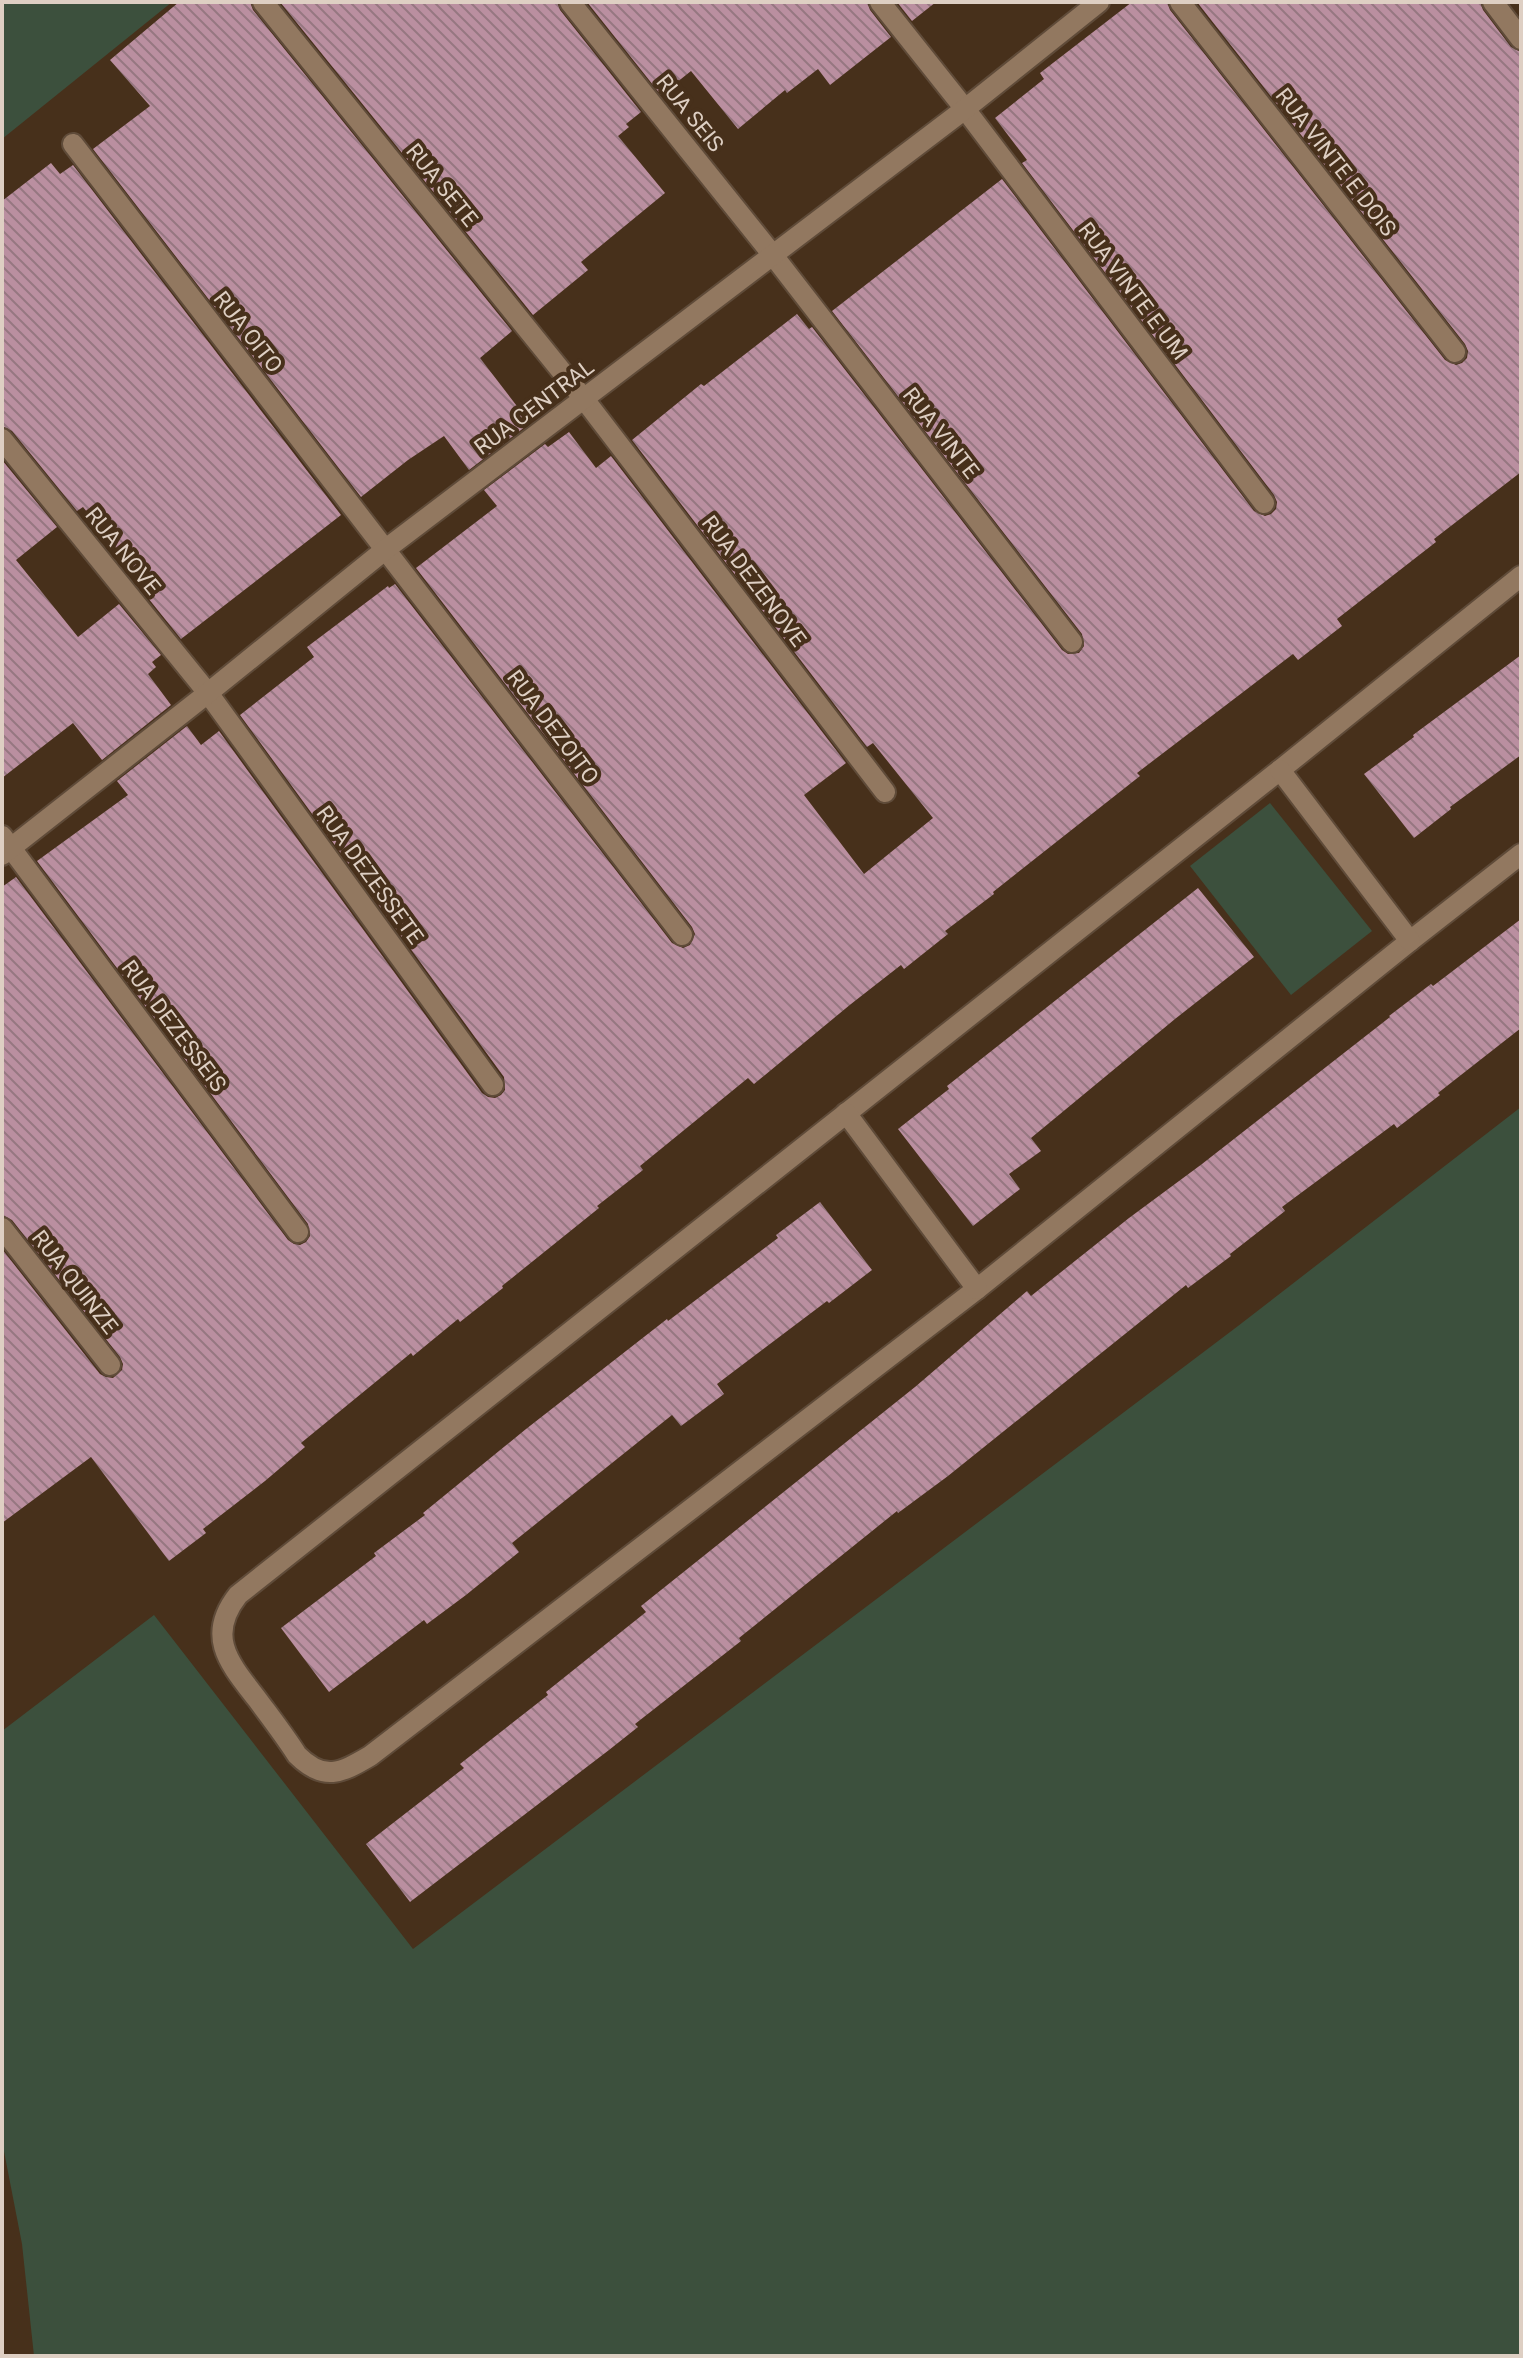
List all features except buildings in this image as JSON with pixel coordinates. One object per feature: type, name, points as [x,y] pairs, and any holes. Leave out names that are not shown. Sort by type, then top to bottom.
[{"type":"street","name":"RUA SETE","points":[[263,2],[584,399]]},
{"type":"street","name":"RUA SEIS","points":[[570,2],[772,254]]},
{"type":"street","name":"RUA VINTE E UM","points":[[880,2],[1264,503]]},
{"type":"street","name":"RUA CENTRAL","points":[[5,846],[208,693],[386,549],[965,109],[1099,2]]},
{"type":"street","name":"RUA VINTE E DOIS","points":[[1180,2],[1455,352]]},
{"type":"street","points":[[1493,2],[1521,39]]},
{"type":"street","name":"RUA OITO","points":[[73,144],[386,549]]},
{"type":"street","name":"RUA VINTE","points":[[772,254],[1072,642]]},
{"type":"street","name":"RUA DEZENOVE","points":[[584,399],[885,792]]},
{"type":"street","name":"RUA NOVE","points":[[2,439],[208,693]]},
{"type":"street","name":"RUA DEZOITO","points":[[386,549],[682,935]]},
{"type":"street","points":[[1521,576],[238,1595],[223,1619],[221,1632],[230,1665],[309,1767],[323,1772],[339,1772],[354,1765],[977,1289],[1521,854]]},
{"type":"street","name":"RUA DEZESSETE","points":[[208,693],[493,1085]]},
{"type":"street","points":[[1280,770],[1410,941]]},
{"type":"street","name":"RUA DEZESSEIS","points":[[5,846],[298,1232]]},
{"type":"street","points":[[846,1113],[977,1289]]},
{"type":"street","name":"RUA QUINZE","points":[[2,1228],[110,1365]]},
{"type":"green space","points":[[2,2],[172,2],[2,139]]},
{"type":"green space","points":[[1270,803],[1372,931],[1291,995],[1190,866]]},
{"type":"green space","points":[[1521,1107],[1521,2356],[34,2356],[22,2244],[2,2141],[2,1731],[154,1615],[413,1949],[1238,1326]]}]
